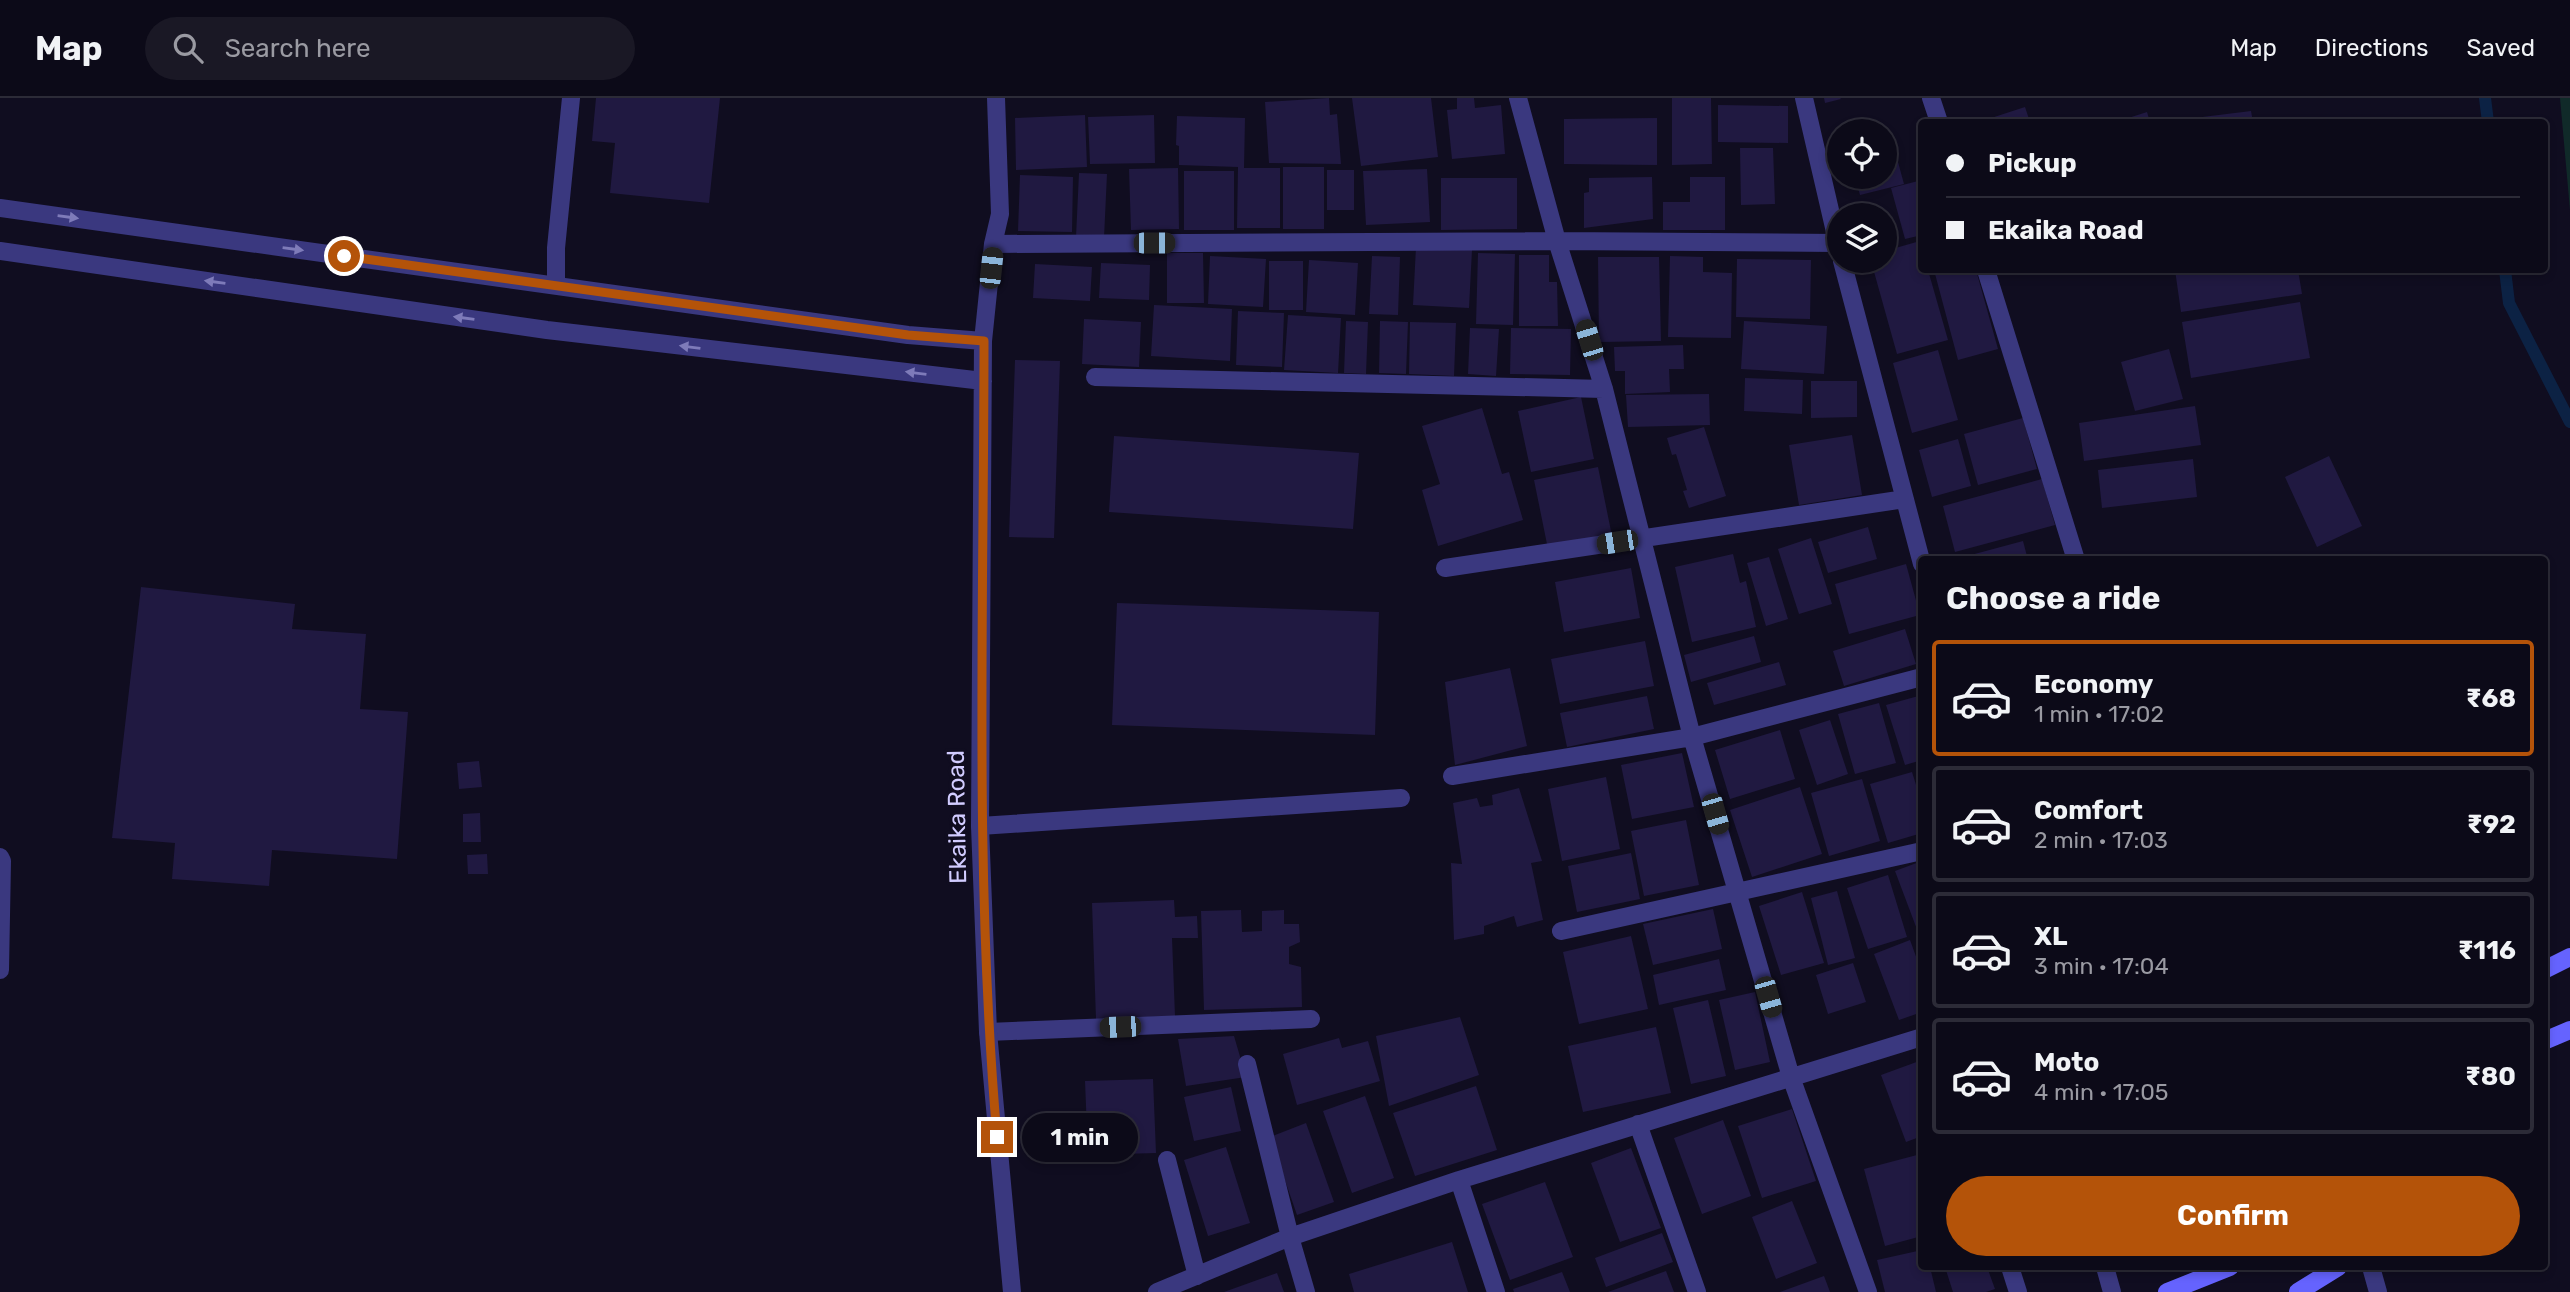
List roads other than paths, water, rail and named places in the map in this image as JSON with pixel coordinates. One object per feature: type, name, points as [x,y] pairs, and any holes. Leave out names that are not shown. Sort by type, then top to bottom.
[{"type":"street","points":[[555,285],[555,248],[571,98]]},
{"type":"street","points":[[996,98],[1004,98]]},
{"type":"street","name":"Ekaika Road","points":[[996,98],[1000,214],[993,244],[984,341],[980,826],[988,1032],[1012,1292]]},
{"type":"street","points":[[1518,98],[1557,241],[1604,389],[1692,737],[1791,1077],[1868,1292]]},
{"type":"street","points":[[1804,98],[1829,203]]},
{"type":"street","points":[[1937,99],[1939,119]]},
{"type":"street","points":[[0,208],[894,333],[984,341]]},
{"type":"street","points":[[993,244],[1557,241],[1827,251]]},
{"type":"street","points":[[0,251],[547,330],[984,381]]},
{"type":"street","points":[[1846,273],[1920,556]]},
{"type":"street","points":[[1987,273],[2075,556]]},
{"type":"street","points":[[1095,377],[1604,389]]},
{"type":"street","points":[[1445,568],[1905,499]]},
{"type":"street","points":[[1452,776],[1692,737],[1918,678]]},
{"type":"street","points":[[980,826],[1401,798]]},
{"type":"street","points":[[1561,931],[1918,851]]},
{"type":"street","points":[[0,857],[0,970]]},
{"type":"street","points":[[2548,968],[2570,957]]},
{"type":"street","points":[[988,1032],[1311,1019]]},
{"type":"street","points":[[2548,1039],[2570,1030]]},
{"type":"street","points":[[1157,1292],[1290,1237],[1459,1180],[1918,1038]]},
{"type":"street","points":[[1247,1064],[1306,1292]]},
{"type":"street","points":[[1638,1124],[1697,1292]]},
{"type":"street","points":[[1167,1160],[1196,1276]]},
{"type":"street","points":[[1459,1180],[1496,1292]]},
{"type":"street","points":[[2011,1270],[2018,1292]]},
{"type":"street","points":[[2106,1270],[2112,1292]]},
{"type":"street","points":[[2168,1292],[2223,1270]]},
{"type":"street","points":[[2301,1291],[2333,1270]]},
{"type":"street","points":[[2372,1270],[2378,1292]]},
{"type":"waterway","points":[[2485,98],[2488,119]]},
{"type":"waterway","points":[[2505,273],[2509,303],[2570,422]]}]
